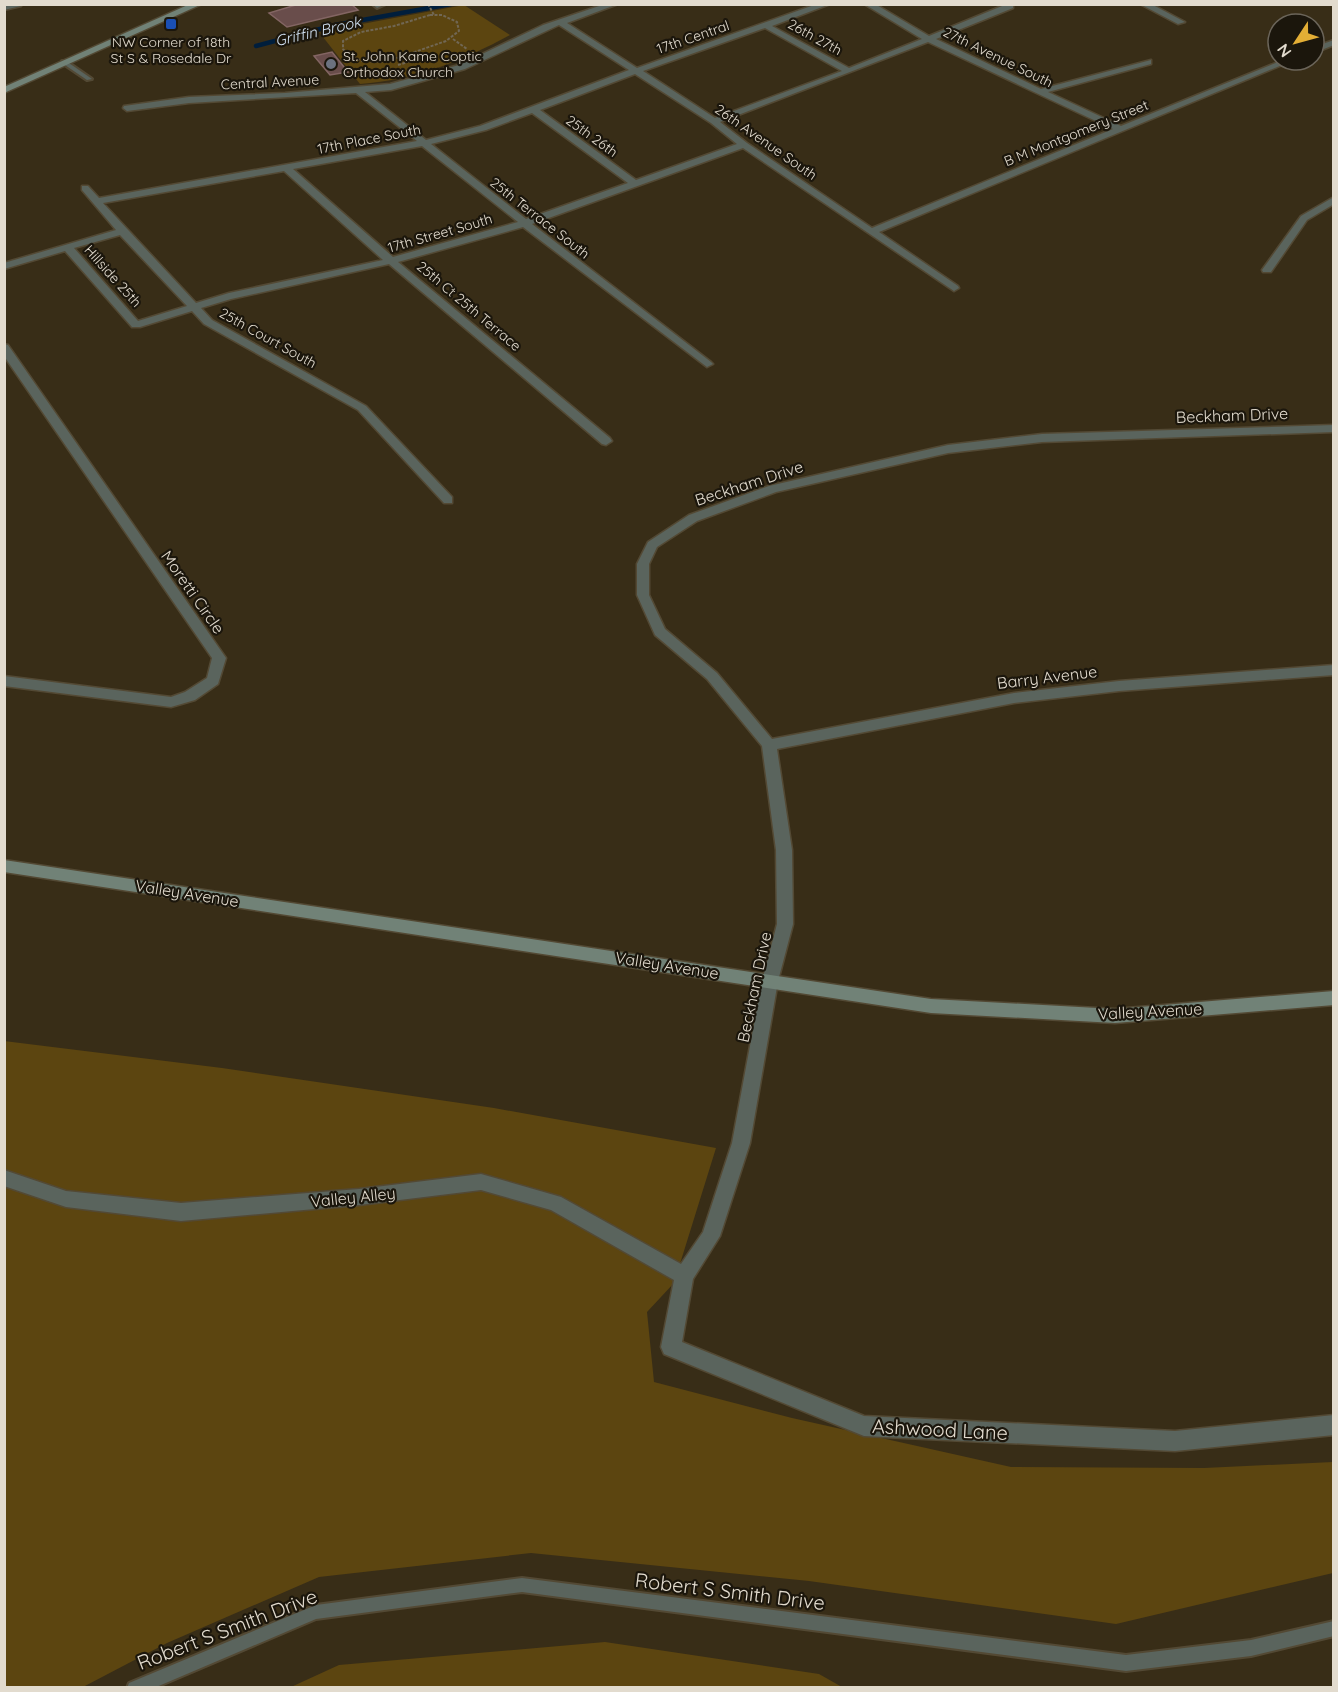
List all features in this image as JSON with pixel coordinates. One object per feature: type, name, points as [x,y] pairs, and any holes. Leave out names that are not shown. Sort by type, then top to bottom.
[{"type":"main road","points":[[4,90],[198,4]]},
{"type":"main road","name":"Valley Avenue","points":[[4,866],[931,1006],[1116,1016],[1334,998]]},
{"type":"street","points":[[4,8],[18,4]]},
{"type":"street","points":[[576,4],[588,12]]},
{"type":"street","name":"Central Avenue","points":[[128,108],[189,100],[359,91],[423,80],[462,67],[560,22],[614,4]]},
{"type":"street","name":"17th Central","points":[[636,71],[826,4]]},
{"type":"street","name":"27th Avenue South","points":[[868,4],[929,39],[1119,129]]},
{"type":"street","points":[[1144,4],[1181,22]]},
{"type":"street","points":[[714,121],[849,71],[1010,5]]},
{"type":"street","name":"26th Avenue South","points":[[560,22],[714,121],[744,145],[954,288]]},
{"type":"street","name":"26th 27th","points":[[767,26],[849,71]]},
{"type":"street","points":[[1039,92],[1148,62]]},
{"type":"street","name":"B M Montgomery Street","points":[[873,231],[1266,70]]},
{"type":"street","name":"17th Place South","points":[[97,201],[288,169],[423,143],[483,128],[636,71]]},
{"type":"street","name":"25th Terrace South","points":[[359,91],[706,363]]},
{"type":"street","name":"25th 26th","points":[[533,109],[635,184]]},
{"type":"street","name":"17th Street South","points":[[136,325],[229,296],[392,261],[525,223],[744,145]]},
{"type":"street","name":"25th Ct 25th Terrace","points":[[288,169],[392,261],[606,441]]},
{"type":"street","name":"25th Court South","points":[[85,188],[122,231],[208,322],[362,408],[448,500]]},
{"type":"street","points":[[1268,270],[1304,218],[1334,200]]},
{"type":"street","points":[[4,266],[122,231]]},
{"type":"street","name":"Hillside 25th","points":[[67,247],[136,325]]},
{"type":"street","name":"Moretti Circle","points":[[4,347],[219,658],[213,681],[190,696],[171,702],[4,681]]},
{"type":"street","name":"Beckham Drive","points":[[741,1143],[770,981],[785,924],[784,850],[769,745],[712,676],[660,632],[643,595],[643,564],[652,545],[693,518],[773,489],[948,449],[1042,438],[1334,428]]},
{"type":"street","name":"Barry Avenue","points":[[769,745],[1014,698],[1119,686],[1334,670]]},
{"type":"street","name":"Ashwood Lane","points":[[741,1143],[711,1236],[684,1276],[671,1347],[864,1426],[1175,1441],[1334,1425]]},
{"type":"street","name":"Valley Alley","points":[[4,1179],[66,1199],[181,1212],[359,1197],[481,1182],[555,1203],[684,1276]]},
{"type":"lane","points":[[265,4],[273,4]]},
{"type":"lane","points":[[374,4],[377,6],[384,4]]},
{"type":"lane","points":[[63,62],[89,79]]},
{"type":"lane","name":"Robert S Smith Drive","points":[[134,1688],[316,1612],[522,1585],[1126,1664],[1251,1648],[1334,1628]]},
{"type":"path","points":[[428,4],[434,14]]},
{"type":"path","points":[[434,14],[457,22],[459,27],[453,39],[430,45],[388,62],[355,59],[343,49],[344,41],[351,35],[394,26],[417,17],[434,14]]},
{"type":"path","points":[[398,65],[417,61],[418,58],[427,54],[419,49]]},
{"type":"shaded area","points":[[464,5],[510,35],[438,68],[380,82],[360,84],[319,32]]},
{"type":"shaded area","points":[[4,1041],[222,1068],[494,1108],[716,1148],[674,1283],[647,1312],[654,1382],[792,1418],[1011,1467],[1204,1468],[1333,1462],[1333,1573],[1116,1624],[809,1581],[531,1553],[319,1577],[167,1643],[83,1687],[5,1687]]},
{"type":"shaded area","points":[[605,1642],[819,1674],[842,1687],[291,1687],[339,1665]]},
{"type":"building","points":[[299,4],[351,4],[358,10],[287,27],[269,13]]},
{"type":"building","name":"St. John Kame Coptic Orthodox Church","points":[[332,52],[348,72],[330,75],[314,56]]},
{"type":"waterway","name":"Griffin Brook","points":[[256,46],[335,25],[451,4]]},
{"type":"place","name":"NW Corner of 18th St S & Rosedale Dr","points":[[171,24]]},
{"type":"place","name":"St. John Kame Coptic Orthodox Church","points":[[331,64]]}]
